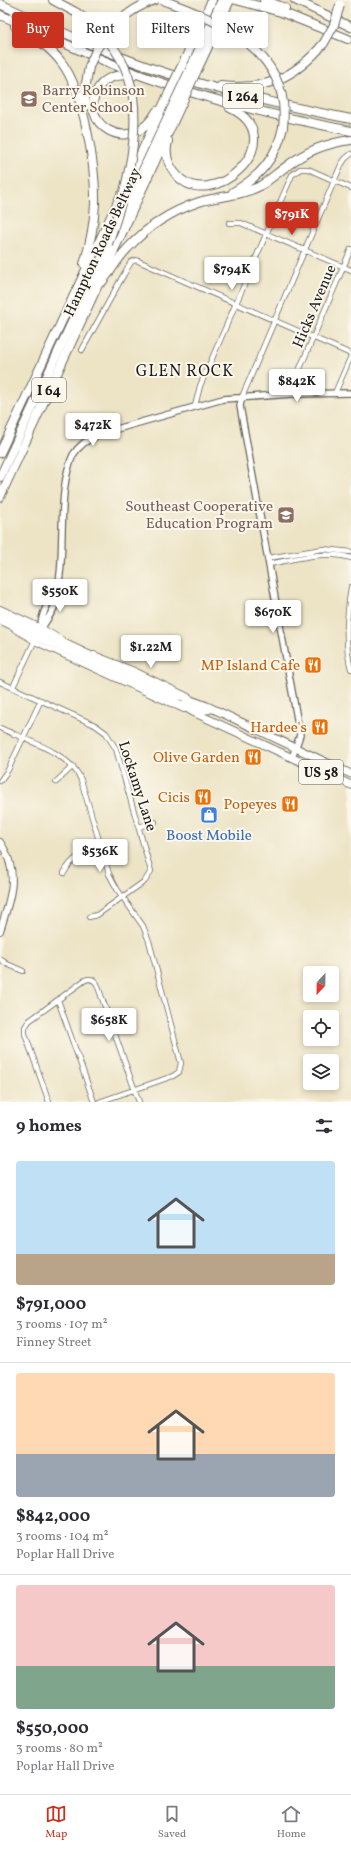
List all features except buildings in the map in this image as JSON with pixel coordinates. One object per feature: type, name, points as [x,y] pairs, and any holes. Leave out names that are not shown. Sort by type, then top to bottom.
[{"type":"highway","points":[[47,0],[73,11]]},
{"type":"highway","points":[[53,0],[73,11],[98,30],[118,55],[127,73],[134,102],[135,131],[128,176],[121,206],[108,244]]},
{"type":"highway","points":[[88,144],[84,99],[89,67],[96,50],[108,32],[119,20],[132,10],[155,0]]},
{"type":"highway","points":[[162,0],[186,9],[222,27],[260,53],[271,66],[282,91],[285,109],[283,126],[276,151],[262,171],[242,187],[216,198]]},
{"type":"highway","name":"Hampton Roads Beltway","points":[[0,497],[177,115],[179,102],[195,68],[217,10],[212,0]]},
{"type":"highway","points":[[217,10],[222,0]]},
{"type":"highway","name":"Hampton Roads Beltway","points":[[0,453],[185,59],[217,10],[230,0]]},
{"type":"highway","points":[[236,0],[281,12],[350,40]]},
{"type":"highway","points":[[264,0],[307,17],[350,40]]},
{"type":"highway","points":[[295,0],[351,27]]},
{"type":"highway","points":[[198,84],[243,88],[268,84],[280,79],[302,66],[324,43],[334,25],[340,2]]},
{"type":"highway","name":"I 264","points":[[0,4],[114,54],[198,84],[271,103],[351,119]]},
{"type":"highway","points":[[0,16],[155,81],[198,95],[272,115],[351,131]]},
{"type":"highway","points":[[0,16],[37,39],[53,53],[62,63],[74,82],[79,97],[95,193],[94,216],[86,256],[74,293]]},
{"type":"highway","points":[[155,81],[121,75],[106,80],[99,88],[94,99],[95,112],[100,122],[106,129],[115,134],[131,134],[143,127],[166,98]]},
{"type":"highway","points":[[177,115],[166,152],[170,165],[179,178],[195,185],[208,185],[225,180],[238,172],[250,157],[253,150],[254,140],[250,124],[239,112],[198,95]]},
{"type":"highway","points":[[0,477],[138,181],[179,102]]},
{"type":"highway","points":[[96,288],[127,249],[143,233],[167,216],[216,198],[252,189],[267,182],[291,162],[311,150],[329,144],[351,140]]},
{"type":"main road","name":"US 58","points":[[0,613],[38,634],[161,694],[193,712],[351,785]]},
{"type":"main road","name":"US 58","points":[[2,621],[88,653],[164,690],[209,707],[351,774]]},
{"type":"main road","points":[[161,694],[170,696],[201,710],[208,710],[209,707]]},
{"type":"main road","points":[[0,842],[10,862],[13,879],[9,904],[0,931]]},
{"type":"street","points":[[292,758],[300,735],[240,406],[242,397],[274,320],[341,165],[351,154]]},
{"type":"street","points":[[195,406],[200,386],[265,234],[289,181],[295,172],[304,169],[335,180],[351,188]]},
{"type":"street","points":[[229,223],[241,223],[351,270]]},
{"type":"street","name":"Hicks Avenue","points":[[292,394],[292,387],[351,249]]},
{"type":"street","points":[[82,350],[131,262],[136,260],[314,337],[351,355],[335,393]]},
{"type":"street","points":[[13,688],[38,634],[47,621],[57,600],[56,593],[61,574],[66,480],[72,460],[77,450],[86,440],[99,434],[223,399],[292,394],[351,393]]},
{"type":"street","points":[[268,561],[323,549],[351,552]]},
{"type":"street","points":[[268,561],[320,555],[338,555],[351,558]]},
{"type":"street","points":[[351,587],[347,642],[351,669]]},
{"type":"street","points":[[0,608],[38,634],[170,704],[193,712]]},
{"type":"street","name":"Lockamy Lane","points":[[0,682],[94,725],[109,737],[118,755],[151,871],[147,880],[122,897]]},
{"type":"street","points":[[0,781],[8,770],[41,700]]},
{"type":"street","points":[[0,728],[58,754],[73,766],[81,780],[109,874],[122,897],[147,933],[176,1042],[181,1063],[179,1072],[174,1076],[99,1102]]},
{"type":"street","points":[[56,782],[73,766]]},
{"type":"street","points":[[139,827],[155,822]]},
{"type":"street","points":[[64,873],[76,857],[87,851],[101,847]]},
{"type":"street","points":[[89,917],[96,915],[122,897]]},
{"type":"street","points":[[0,959],[23,971]]},
{"type":"street","points":[[49,1102],[25,1030],[29,1021],[78,985],[90,979],[94,980],[97,984],[139,1102]]},
{"type":"street","points":[[58,1000],[94,1102]]},
{"type":"place","name":"Barry Robinson Center School","points":[[29,99]]},
{"type":"place","name":"Southeast Cooperative Education Program","points":[[286,515]]},
{"type":"place","name":"MP Island Cafe","points":[[313,665]]},
{"type":"place","name":"Hardee's","points":[[320,727]]},
{"type":"place","name":"Olive Garden","points":[[253,757]]},
{"type":"place","name":"Cicis","points":[[203,797]]},
{"type":"place","name":"Popeyes","points":[[290,804]]},
{"type":"place","name":"Boost Mobile","points":[[209,815]]},
{"type":"district","name":"GLEN ROCK","points":[[185,370]]}]
